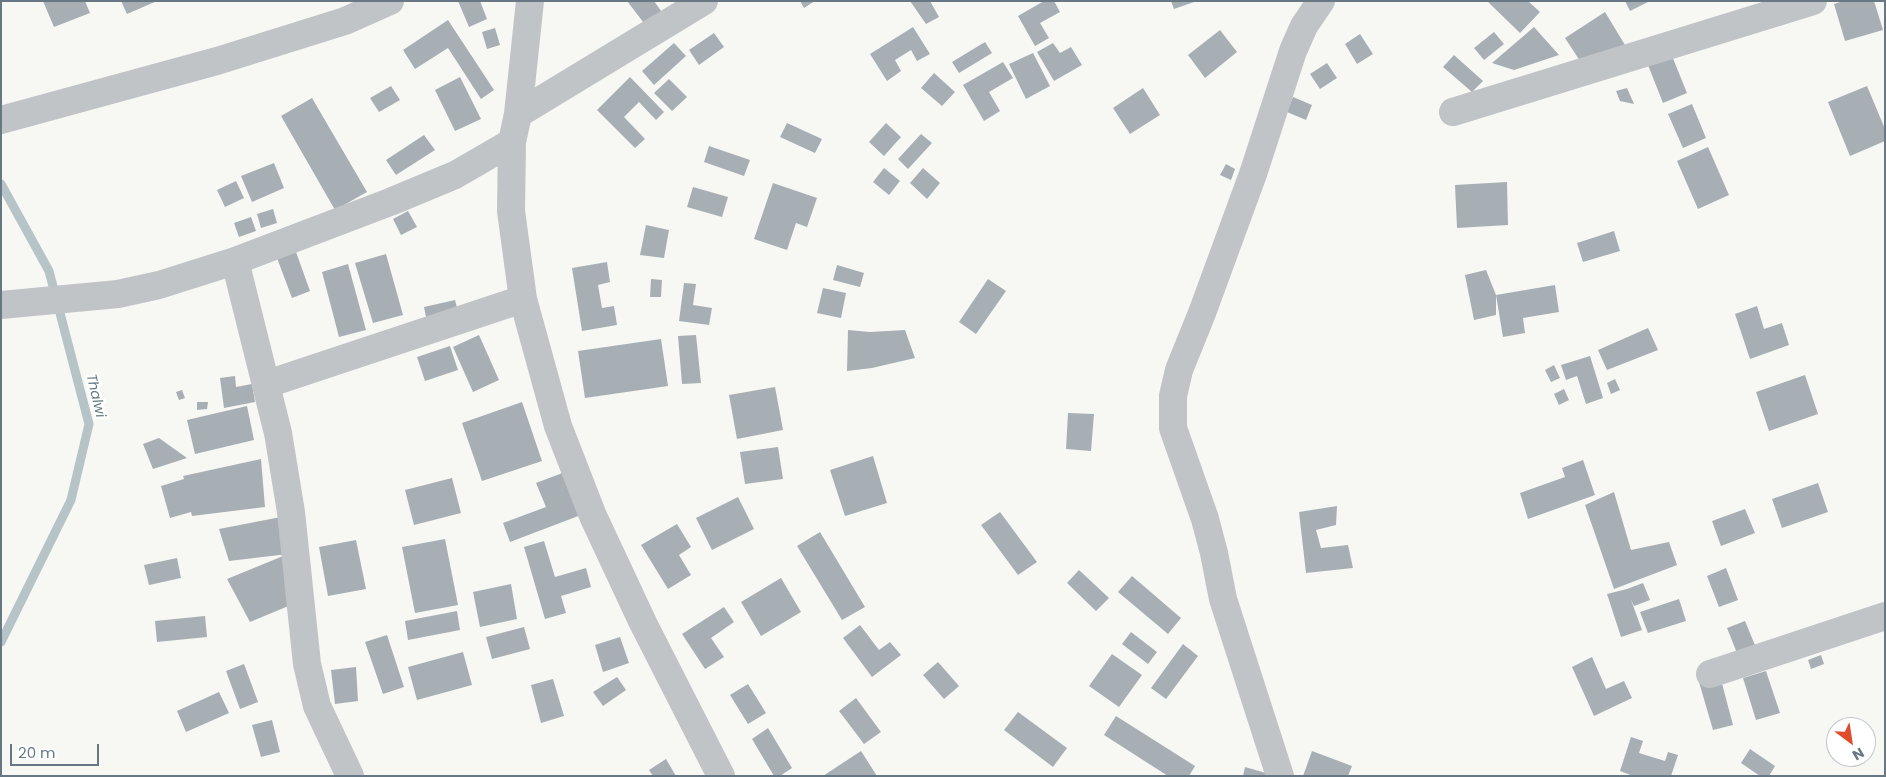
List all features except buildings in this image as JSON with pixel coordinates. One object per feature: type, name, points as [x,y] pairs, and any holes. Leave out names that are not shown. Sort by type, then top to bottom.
[{"type":"street","points":[[3,120],[217,61],[344,22],[390,1]]},
{"type":"street","points":[[530,1],[518,114],[512,142],[511,211],[523,299],[558,426],[593,516],[643,623],[721,776]]},
{"type":"street","points":[[518,114],[704,1]]},
{"type":"street","points":[[1280,776],[1223,599],[1205,519],[1173,428],[1173,396],[1179,370],[1244,201],[1294,51],[1304,26],[1322,1]]},
{"type":"street","points":[[1454,112],[1813,1]]},
{"type":"street","points":[[1,305],[118,294],[159,285],[235,261],[390,202],[454,175],[512,142]]},
{"type":"street","points":[[235,261],[278,433],[291,512],[307,664],[317,706],[350,776]]},
{"type":"street","points":[[267,384],[523,299]]},
{"type":"street","points":[[1710,674],[1885,616]]},
{"type":"waterway","name":"Thalwi","points":[[1,184],[49,271],[89,424],[71,500],[1,642]]}]
